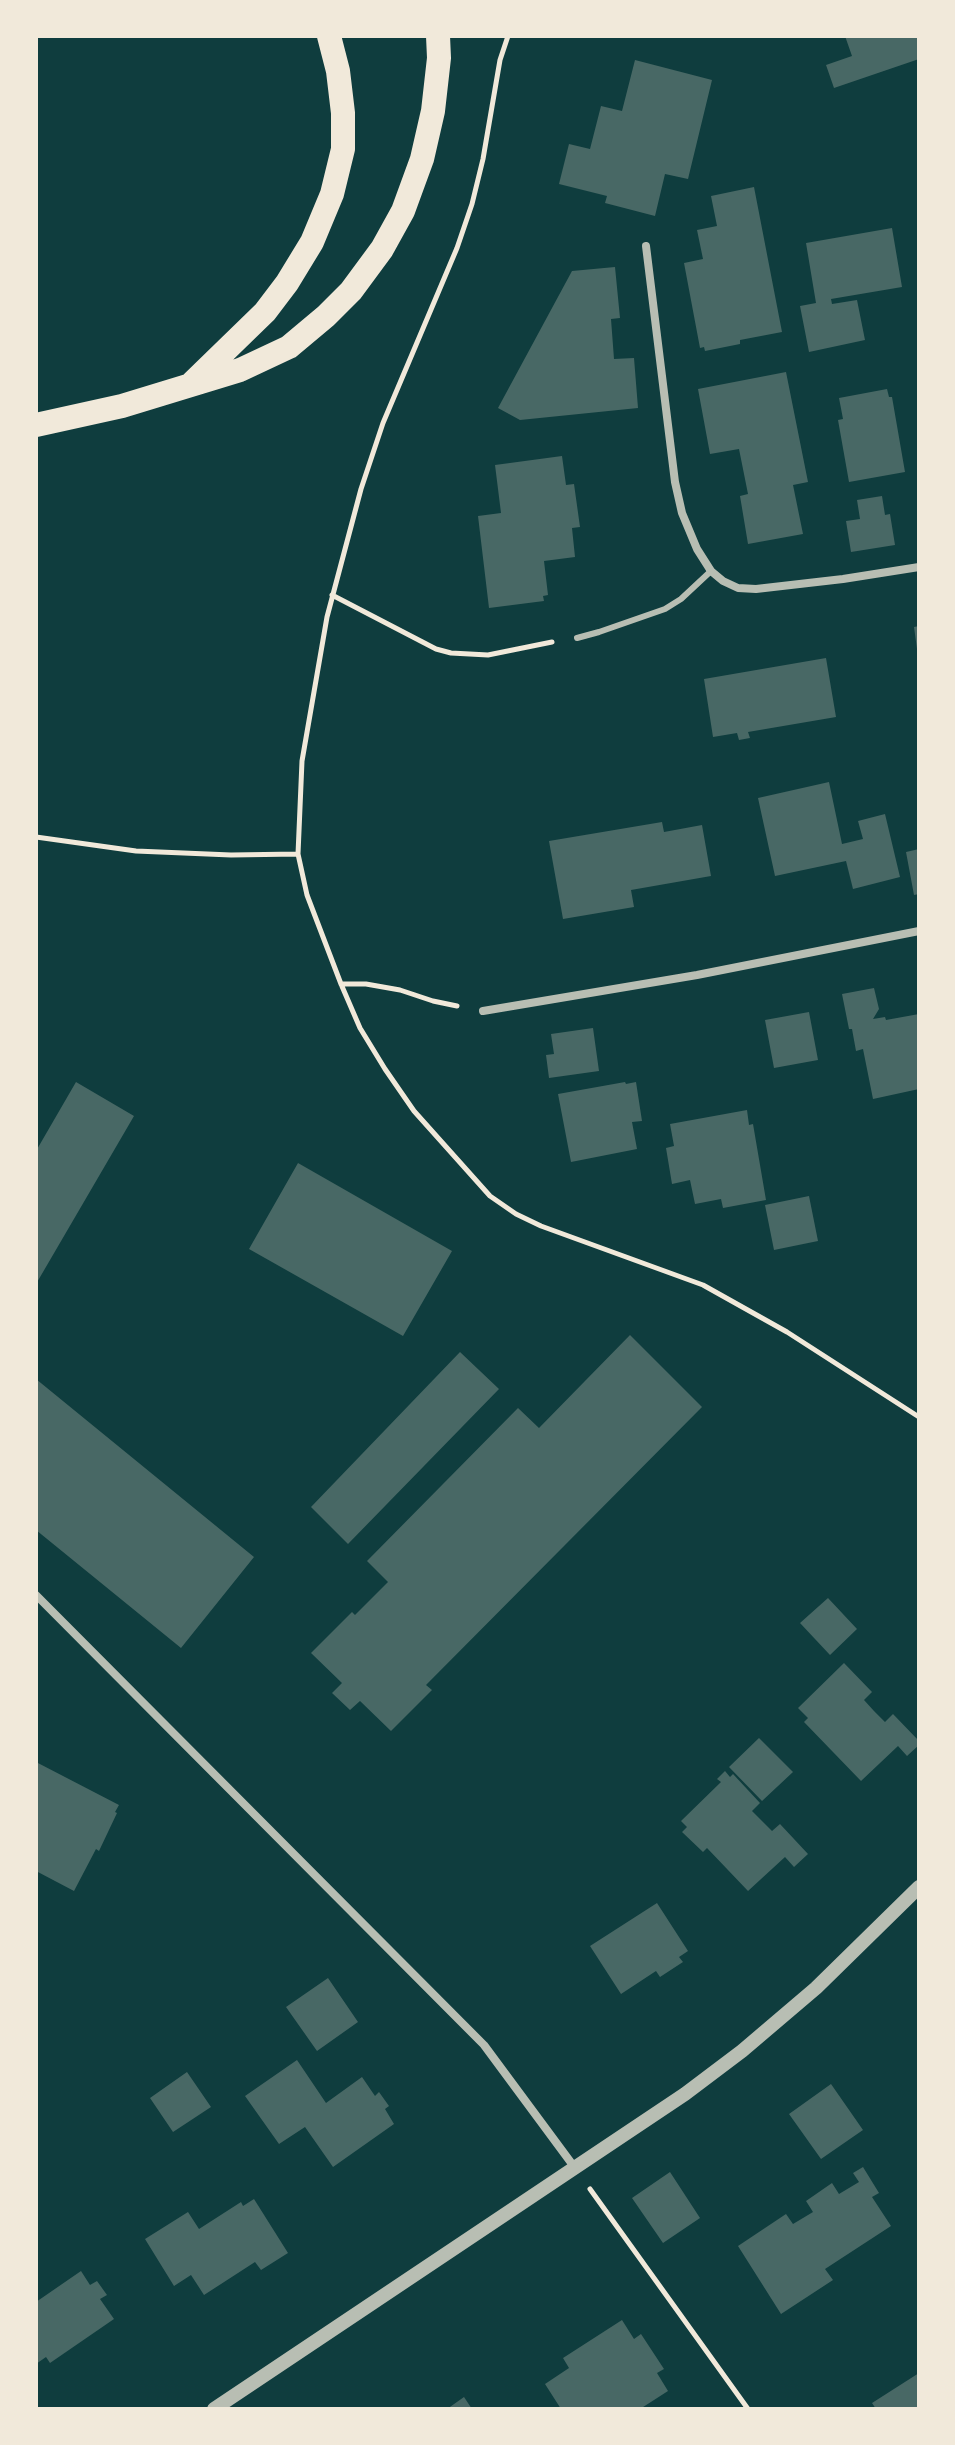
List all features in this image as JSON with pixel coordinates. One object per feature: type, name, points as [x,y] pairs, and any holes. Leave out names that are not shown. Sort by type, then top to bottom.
[{"type":"highway","points":[[189,385],[265,312],[287,283],[312,242],[332,194],[343,149],[343,113],[338,71],[329,36]]},
{"type":"highway","points":[[36,425],[122,406],[240,370],[289,347],[326,316],[351,291],[382,249],[403,211],[422,159],[433,111],[439,58],[438,36]]},
{"type":"street","points":[[646,246],[675,482],[682,513],[697,549],[711,571],[738,588],[756,589],[919,567]]},
{"type":"street","points":[[483,1011],[697,975],[919,931]]},
{"type":"street","points":[[36,1595],[484,2045],[575,2169]]},
{"type":"street","points":[[214,2409],[685,2094],[816,1988],[919,1887]]},
{"type":"lane","points":[[577,638],[665,609],[681,599],[711,571]]},
{"type":"path","points":[[508,36],[500,60],[472,204],[457,248],[383,423],[332,595],[302,761],[298,854],[312,908],[360,1028],[385,1069],[414,1111],[490,1196],[541,1226],[703,1285],[787,1332],[919,1417]]},
{"type":"path","points":[[332,595],[436,649],[451,653],[488,655],[577,638]]},
{"type":"path","points":[[36,837],[136,851],[298,854]]},
{"type":"path","points":[[341,984],[366,984],[400,990],[433,1001],[483,1011]]},
{"type":"path","points":[[575,2169],[748,2409]]},
{"type":"building","points":[[845,36],[919,36],[919,59],[834,88],[826,65],[852,56]]},
{"type":"building","points":[[635,60],[712,80],[688,179],[665,174],[655,216],[605,203],[607,196],[559,184],[569,144],[590,149],[601,106],[622,111]]},
{"type":"building","points":[[754,187],[782,332],[705,351],[704,347],[700,348],[684,263],[703,259],[697,230],[717,226],[711,196]]},
{"type":"building","points":[[892,228],[902,287],[831,299],[832,304],[857,300],[865,340],[809,352],[800,306],[816,303],[806,243]]},
{"type":"building","points":[[615,267],[620,318],[611,319],[614,359],[634,358],[638,408],[520,420],[498,408],[572,271]]},
{"type":"building","points":[[786,372],[808,482],[793,485],[803,534],[748,544],[740,496],[748,494],[739,449],[710,454],[698,389]]},
{"type":"building","points":[[887,389],[889,397],[892,397],[905,472],[849,482],[838,420],[843,419],[839,398]]},
{"type":"building","points":[[562,456],[566,485],[574,484],[580,527],[572,528],[575,557],[544,561],[548,595],[543,596],[544,601],[489,608],[478,516],[501,513],[495,465]]},
{"type":"building","points":[[882,496],[885,515],[890,514],[895,545],[851,552],[846,521],[860,519],[857,500]]},
{"type":"building","points":[[919,626],[919,649],[917,649],[914,627]]},
{"type":"building","points":[[826,658],[836,717],[748,732],[750,738],[739,740],[737,733],[713,737],[704,679]]},
{"type":"building","points":[[829,782],[842,844],[863,839],[858,821],[885,814],[900,877],[853,889],[846,861],[775,876],[758,798]]},
{"type":"building","points":[[662,822],[664,832],[702,825],[711,876],[631,890],[634,907],[563,919],[549,841]]},
{"type":"building","points":[[919,849],[919,894],[914,895],[906,852]]},
{"type":"building","points":[[874,988],[879,1009],[873,1019],[919,1014],[919,1089],[873,1099],[863,1049],[856,1051],[842,994]]},
{"type":"building","points":[[809,1012],[818,1060],[774,1068],[765,1020]]},
{"type":"building","points":[[593,1028],[599,1071],[549,1078],[546,1055],[554,1054],[551,1034]]},
{"type":"building","points":[[76,1082],[134,1116],[36,1284],[36,1151]]},
{"type":"building","points":[[636,1082],[642,1121],[632,1122],[637,1149],[571,1162],[558,1094]]},
{"type":"building","points":[[747,1110],[749,1125],[753,1124],[766,1200],[723,1208],[721,1199],[695,1204],[690,1180],[672,1184],[666,1148],[674,1146],[670,1124]]},
{"type":"building","points":[[298,1163],[452,1251],[403,1336],[249,1249]]},
{"type":"building","points":[[809,1196],[818,1241],[774,1250],[765,1205]]},
{"type":"building","points":[[630,1335],[702,1407],[426,1685],[432,1690],[391,1731],[360,1701],[350,1710],[332,1693],[342,1683],[311,1653],[388,1582],[367,1561],[518,1408],[539,1428]]},
{"type":"building","points":[[460,1352],[499,1389],[348,1544],[311,1507]]},
{"type":"building","points":[[36,1379],[254,1557],[181,1648],[36,1530]]},
{"type":"building","points":[[828,1598],[857,1629],[830,1655],[800,1623]]},
{"type":"building","points":[[844,1663],[872,1692],[864,1700],[874,1711],[885,1722],[893,1714],[919,1741],[919,1745],[907,1756],[898,1746],[861,1781],[804,1722],[808,1718],[798,1708]]},
{"type":"building","points":[[759,1738],[793,1772],[762,1801],[729,1767]]},
{"type":"building","points":[[36,1762],[119,1805],[99,1851],[96,1849],[74,1891],[36,1871]]},
{"type":"building","points":[[725,1771],[730,1777],[733,1774],[760,1803],[752,1811],[772,1831],[780,1824],[808,1854],[794,1867],[785,1857],[748,1891],[707,1848],[703,1852],[682,1832],[687,1827],[681,1821],[721,1782],[717,1779]]},
{"type":"building","points":[[657,1903],[688,1951],[679,1957],[683,1962],[660,1977],[656,1971],[621,1994],[590,1946]]},
{"type":"building","points":[[328,1978],[358,2022],[317,2051],[286,2007]]},
{"type":"building","points":[[297,2060],[326,2103],[362,2077],[375,2096],[379,2092],[389,2106],[385,2109],[394,2124],[333,2167],[305,2127],[279,2144],[245,2096]]},
{"type":"building","points":[[187,2072],[211,2107],[173,2132],[150,2098]]},
{"type":"building","points":[[831,2084],[863,2130],[821,2159],[789,2114]]},
{"type":"building","points":[[863,2167],[879,2193],[872,2197],[891,2226],[825,2269],[833,2280],[781,2314],[738,2246],[786,2214],[793,2224],[813,2212],[806,2201],[832,2183],[839,2194],[859,2182],[853,2173]]},
{"type":"building","points":[[670,2172],[700,2218],[663,2243],[632,2198]]},
{"type":"building","points":[[254,2199],[288,2253],[261,2270],[255,2262],[204,2295],[191,2275],[174,2286],[145,2239],[188,2212],[199,2229],[241,2202],[243,2206]]},
{"type":"building","points":[[81,2271],[90,2285],[97,2281],[107,2295],[100,2299],[114,2319],[50,2363],[46,2357],[36,2364],[36,2302]]},
{"type":"building","points":[[622,2320],[634,2339],[641,2334],[664,2369],[657,2373],[668,2391],[640,2409],[561,2409],[545,2384],[569,2368],[563,2358]]},
{"type":"building","points":[[919,2373],[919,2409],[876,2409],[872,2403]]},
{"type":"building","points":[[464,2397],[472,2409],[447,2409]]}]
